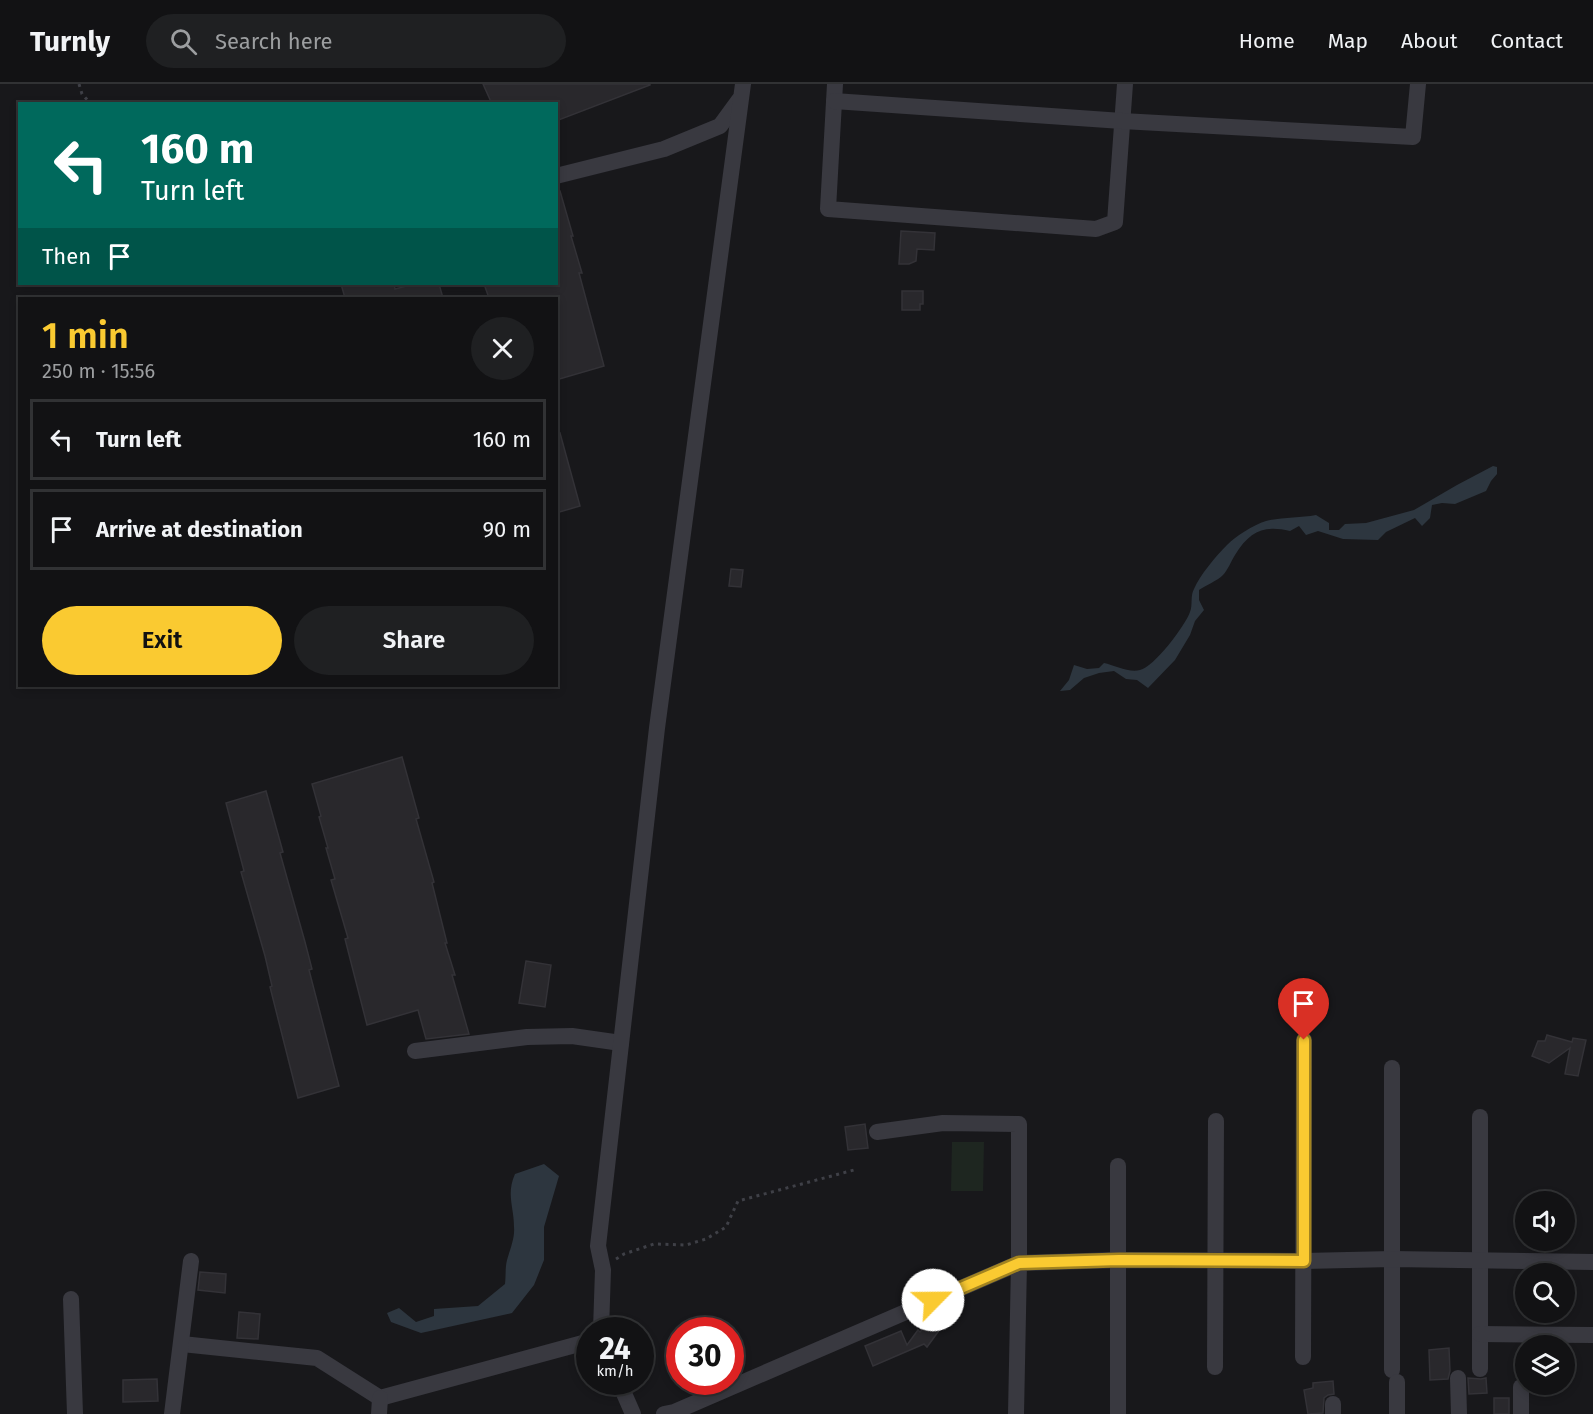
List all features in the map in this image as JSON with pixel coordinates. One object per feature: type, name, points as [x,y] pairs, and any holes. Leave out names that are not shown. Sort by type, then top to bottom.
[{"type":"street","points":[[1125,84],[1122,121],[1115,222],[1096,229],[828,209],[835,92],[1122,121],[1413,137],[1418,84]]},
{"type":"street","points":[[558,176],[664,149],[720,126],[742,90]]},
{"type":"street","points":[[601,1317],[603,1270],[598,1245],[657,728],[742,90]]},
{"type":"street","points":[[415,1051],[527,1037],[572,1036],[621,1043]]},
{"type":"street","points":[[1303,1357],[1304,1040]]},
{"type":"street","points":[[1392,1068],[1392,1259],[1397,1414]]},
{"type":"street","points":[[1480,1117],[1480,1369]]},
{"type":"street","points":[[1215,1367],[1216,1121]]},
{"type":"street","points":[[877,1132],[943,1123],[1019,1124],[1016,1414]]},
{"type":"street","points":[[1118,1166],[1118,1414]]},
{"type":"street","points":[[664,1414],[674,1412],[1019,1263],[1119,1260],[1392,1259],[1593,1262]]},
{"type":"street","points":[[172,1414],[191,1261]]},
{"type":"street","points":[[71,1299],[75,1414]]},
{"type":"street","points":[[1480,1334],[1593,1335]]},
{"type":"street","points":[[182,1344],[317,1358],[379,1406],[576,1345]]},
{"type":"street","points":[[1458,1378],[1459,1414]]},
{"type":"street","points":[[625,1395],[633,1414]]},
{"type":"street","points":[[1521,1395],[1521,1414]]},
{"type":"path","points":[[79,84],[82,94],[89,102]]},
{"type":"path","points":[[603,1270],[624,1254],[654,1244],[686,1245],[706,1239],[726,1227],[738,1201],[854,1170]]},
{"type":"shaded area","points":[[1493,466],[1497,467],[1497,474],[1486,491],[1455,504],[1432,505],[1430,518],[1422,526],[1415,518],[1386,532],[1378,540],[1343,539],[1318,531],[1306,535],[1299,526],[1290,531],[1273,529],[1252,535],[1246,540],[1223,575],[1199,590],[1199,600],[1204,610],[1195,621],[1190,635],[1175,660],[1148,688],[1137,680],[1126,679],[1114,671],[1084,678],[1070,690],[1060,691],[1069,680],[1074,665],[1087,669],[1099,668],[1104,663],[1136,671],[1153,662],[1176,636],[1187,618],[1191,609],[1193,592],[1209,566],[1231,542],[1256,525],[1272,520],[1316,515],[1329,523],[1329,530],[1339,530],[1345,524],[1366,523],[1414,510]]},
{"type":"shaded area","points":[[952,1142],[984,1142],[983,1191],[951,1191]]},
{"type":"shaded area","points":[[544,1164],[559,1176],[544,1227],[544,1260],[534,1285],[512,1313],[421,1333],[391,1322],[387,1313],[399,1308],[416,1322],[434,1316],[434,1309],[478,1306],[505,1284],[506,1263],[514,1231],[512,1181],[515,1174]]},
{"type":"building","points":[[483,84],[650,84],[558,120],[558,102],[491,102]]},
{"type":"building","points":[[558,191],[560,191],[604,366],[558,379],[558,297],[489,297],[484,285],[558,285]]},
{"type":"building","points":[[901,231],[935,233],[934,250],[917,249],[916,261],[899,264]]},
{"type":"building","points":[[341,285],[394,285],[395,289],[410,285],[439,285],[443,297],[345,297]]},
{"type":"building","points":[[902,291],[923,291],[923,304],[920,304],[920,310],[902,310]]},
{"type":"building","points":[[560,433],[580,506],[558,512],[558,434]]},
{"type":"building","points":[[731,569],[743,570],[741,587],[729,586]]},
{"type":"building","points":[[402,757],[419,818],[416,819],[434,882],[432,883],[447,943],[445,943],[455,975],[452,975],[469,1034],[426,1039],[418,1010],[367,1025],[345,939],[348,938],[331,880],[335,879],[312,784]]},
{"type":"building","points":[[266,791],[283,852],[280,853],[312,969],[309,970],[339,1086],[298,1098],[226,803]]},
{"type":"building","points":[[526,961],[551,965],[545,1007],[519,1003]]},
{"type":"building","points":[[1547,1035],[1572,1042],[1573,1038],[1586,1040],[1578,1076],[1565,1074],[1570,1048],[1549,1063],[1532,1056],[1538,1041],[1545,1041]]},
{"type":"building","points":[[865,1124],[868,1148],[848,1150],[845,1127]]},
{"type":"building","points":[[200,1272],[226,1274],[225,1293],[198,1290]]},
{"type":"building","points":[[239,1312],[260,1314],[258,1339],[237,1338]]},
{"type":"building","points":[[934,1317],[943,1325],[927,1347],[924,1344],[873,1366],[865,1346],[901,1331],[907,1345],[918,1330],[920,1332]]},
{"type":"building","points":[[1449,1348],[1448,1379],[1430,1380],[1429,1350]]},
{"type":"building","points":[[1468,1378],[1486,1378],[1487,1393],[1469,1394]]},
{"type":"building","points":[[157,1379],[158,1401],[123,1402],[123,1380]]},
{"type":"building","points":[[1333,1381],[1334,1394],[1324,1398],[1323,1413],[1308,1414],[1304,1390],[1313,1388],[1313,1383]]},
{"type":"building","points":[[1494,1398],[1509,1398],[1509,1414],[1494,1414]]},
{"type":"route","points":[[933,1300],[1019,1263],[1119,1260],[1304,1261],[1304,1040]]}]
